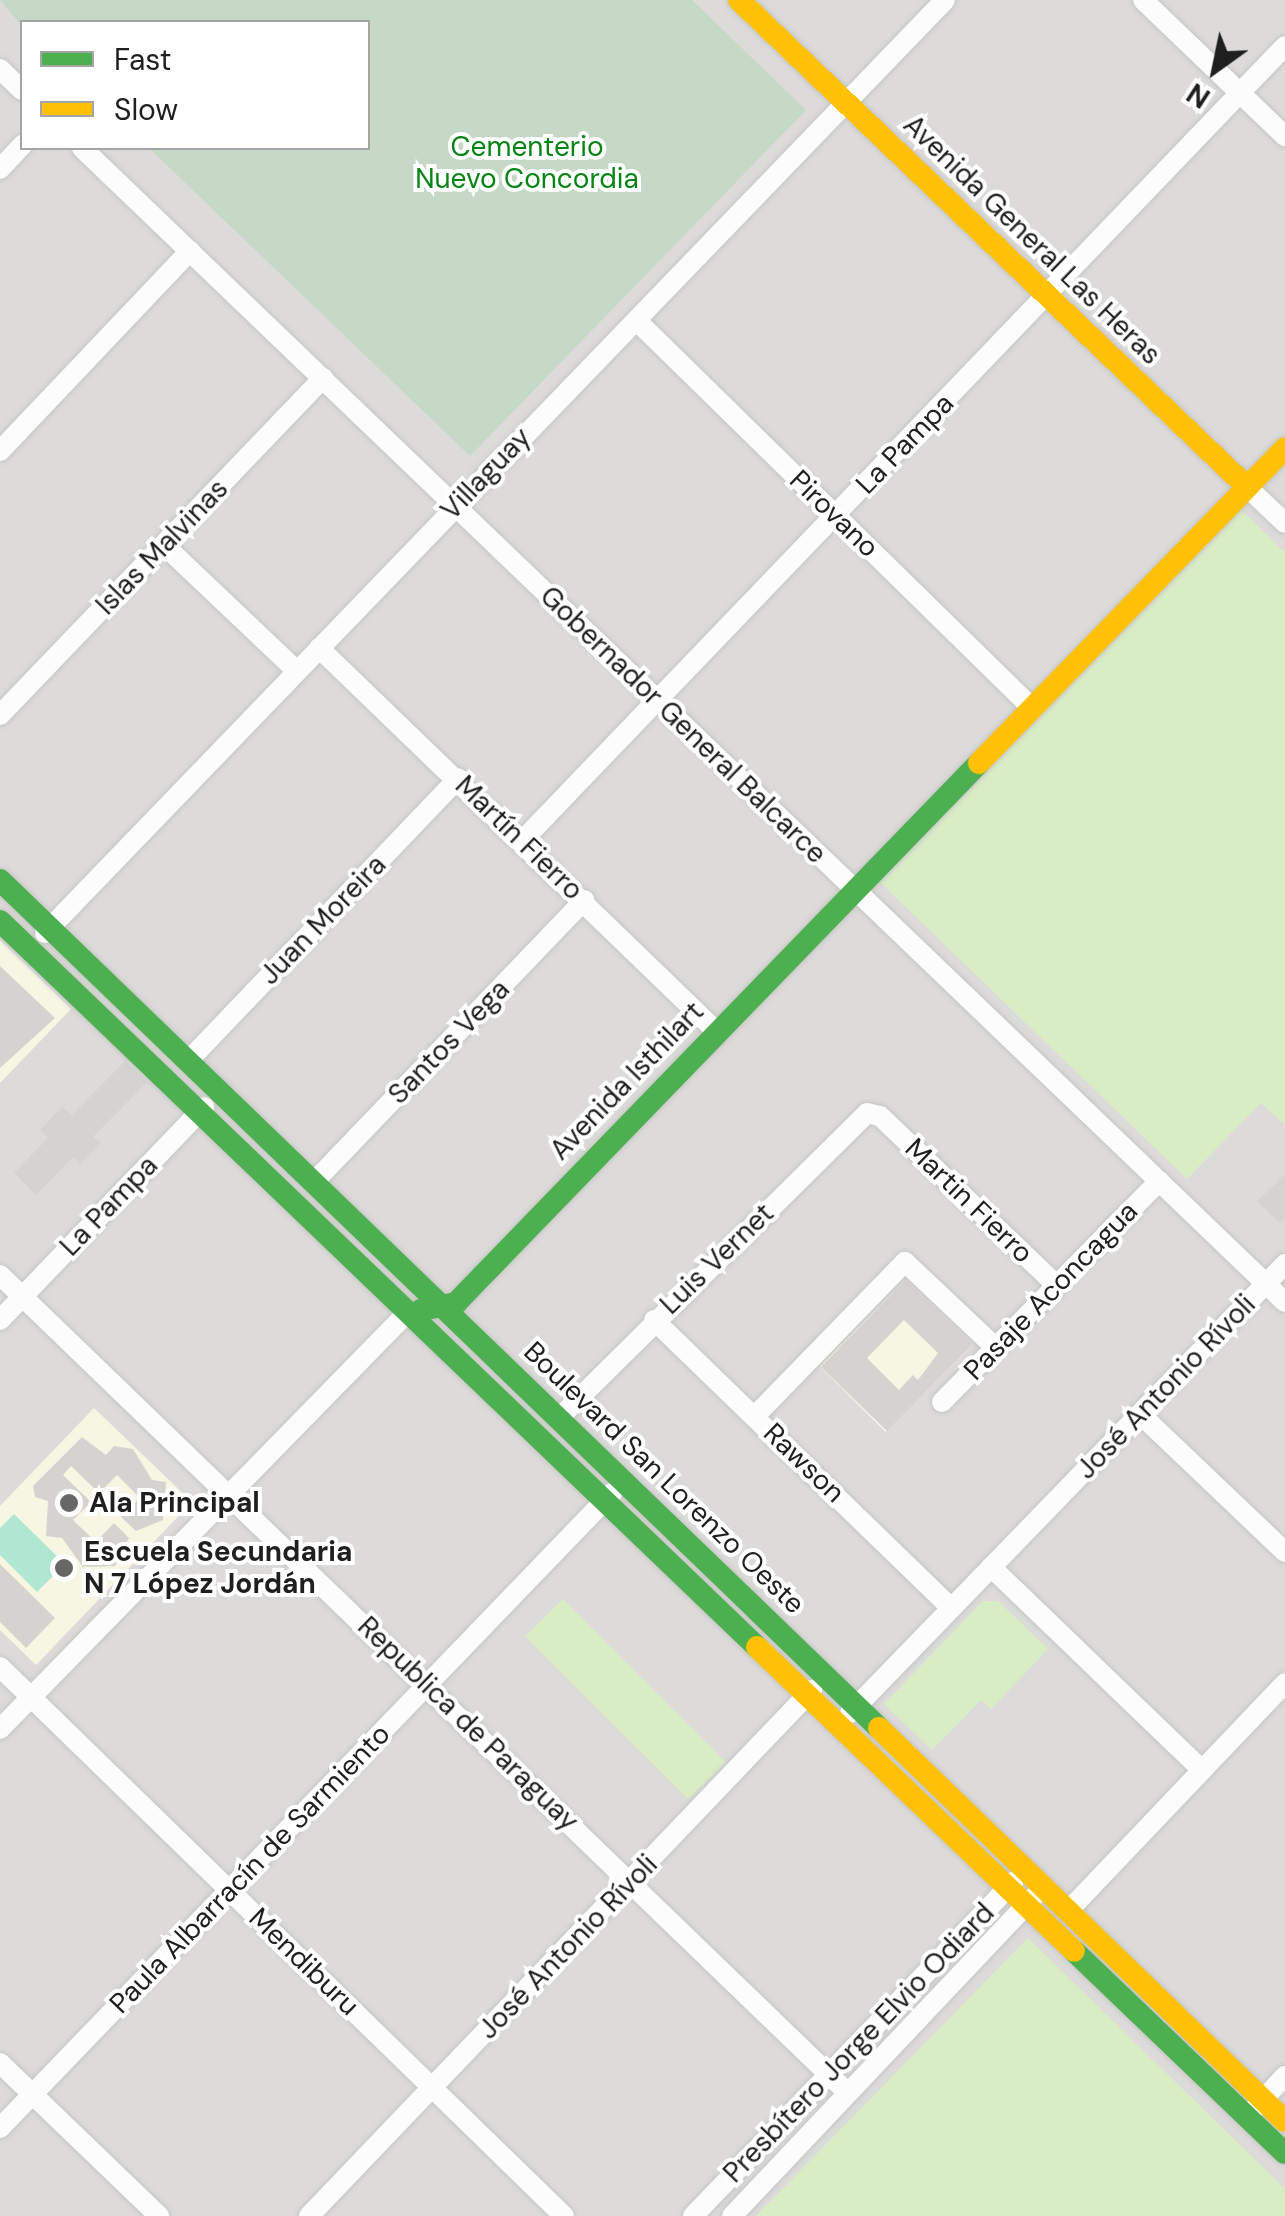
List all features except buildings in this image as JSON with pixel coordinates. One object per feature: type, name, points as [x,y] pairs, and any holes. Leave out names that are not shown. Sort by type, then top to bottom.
[{"type":"main road","name":"Avenida General Las Heras","points":[[739,0],[1247,486]]},
{"type":"main road","name":"Avenida Isthilart","points":[[444,1307],[456,1303],[1285,448]]},
{"type":"main road","name":"Boulevard San Lorenzo Oeste","points":[[0,880],[1068,1910],[1255,2108],[1285,2154]]},
{"type":"main road","name":"Boulevard San Lorenzo Oeste","points":[[0,922],[1026,1905],[1255,2108],[1285,2120]]},
{"type":"main road","points":[[408,1312],[444,1307]]},
{"type":"street","name":"Villaguay","points":[[29,948],[945,0]]},
{"type":"street","points":[[1143,0],[1285,136]]},
{"type":"street","name":"La Pampa","points":[[523,840],[1285,46]]},
{"type":"street","points":[[0,69],[20,88]]},
{"type":"street","points":[[0,169],[20,147]]},
{"type":"street","name":"Gobernador General Balcarce","points":[[84,150],[1285,1302]]},
{"type":"street","points":[[0,451],[190,251]]},
{"type":"street","name":"Pirovano","points":[[636,321],[1032,708]]},
{"type":"street","name":"Islas Malvinas","points":[[0,715],[323,378]]},
{"type":"street","name":"Avenida General Las Heras","points":[[1247,486],[1285,523]]},
{"type":"street","points":[[164,545],[297,672]]},
{"type":"street","name":"Martín Fierro","points":[[319,648],[523,840],[716,1031]]},
{"type":"street","name":"Juan Moreira","points":[[188,1061],[458,778]]},
{"type":"street","name":"Santos Vega","points":[[313,1183],[584,900]]},
{"type":"street","name":"La Pampa","points":[[0,1320],[218,1090]]},
{"type":"street","name":"Luis Vernet","points":[[559,1418],[863,1115],[880,1116]]},
{"type":"street","name":"Martin Fierro","points":[[880,1116],[1057,1286]]},
{"type":"street","name":"Pasaje Aconcagua","points":[[942,1402],[1158,1181]]},
{"type":"street","points":[[755,1416],[906,1262],[996,1348]]},
{"type":"street","name":"José Antonio Rívoli","points":[[838,1726],[1285,1264]]},
{"type":"street","name":"Republica de Paraguay","points":[[0,1276],[847,2092]]},
{"type":"street","points":[[0,1729],[408,1312]]},
{"type":"street","name":"Rawson","points":[[654,1320],[951,1608]]},
{"type":"street","points":[[1140,1414],[1285,1552]]},
{"type":"street","name":"Paula Albarracín de Sarmiento","points":[[0,2128],[624,1481]]},
{"type":"street","points":[[991,1567],[1202,1770]]},
{"type":"street","name":"Mendiburu","points":[[0,1666],[564,2216]]},
{"type":"street","name":"José Antonio Rívoli","points":[[309,2216],[825,1676]]},
{"type":"street","points":[[1068,1910],[1283,1689]]},
{"type":"street","name":"Presbítero Jorge Elvio Odiard","points":[[693,2216],[1025,1870]]},
{"type":"street","name":"Presbítero Jorge Elvio Odiard","points":[[732,2216],[1043,1887]]},
{"type":"street","points":[[0,2063],[159,2216]]},
{"type":"street","points":[[1255,2108],[1285,2076]]},
{"type":"shaded area","points":[[0,0],[1285,0],[1285,2216],[0,2216]]},
{"type":"shaded area","points":[[0,940],[71,1009],[0,1083]]},
{"type":"shaded area","points":[[906,1280],[972,1346],[885,1432],[820,1366]]},
{"type":"shaded area","name":"Escuela Secundaria N 7 López Jordán","points":[[94,1408],[192,1502],[36,1665],[0,1630],[0,1506]]},
{"type":"green space","name":"Cementerio Nuevo Concordia","points":[[0,0],[692,0],[806,110],[470,456],[151,150],[370,150],[370,20],[20,20],[20,24]]},
{"type":"green space","points":[[1241,510],[1285,552],[1285,1125],[1261,1103],[1187,1179],[880,882]]},
{"type":"green space","points":[[14,1514],[65,1564],[37,1592],[0,1555],[0,1528]]},
{"type":"green space","points":[[563,1599],[726,1762],[688,1799],[526,1636]]},
{"type":"green space","points":[[983,1601],[998,1601],[1048,1649],[991,1709],[981,1700],[932,1750],[884,1704]]},
{"type":"green space","points":[[1028,1938],[1285,2189],[1285,2216],[756,2216]]},
{"type":"traffic: fast","points":[[421,1310],[456,1303],[979,763]]},
{"type":"traffic: fast","points":[[0,880],[879,1728]]},
{"type":"traffic: fast","points":[[0,921],[757,1647]]},
{"type":"traffic: fast","points":[[1074,1951],[1285,2153]]},
{"type":"traffic: slow","points":[[739,0],[1247,487]]},
{"type":"traffic: slow","points":[[979,763],[1285,448]]},
{"type":"traffic: slow","points":[[757,1647],[1074,1951]]},
{"type":"traffic: slow","points":[[879,1728],[1285,2121]]},
{"type":"place","name":"Ala Principal","points":[[69,1503]]},
{"type":"place","name":"Escuela Secundaria N 7 López Jordán","points":[[64,1568]]}]
